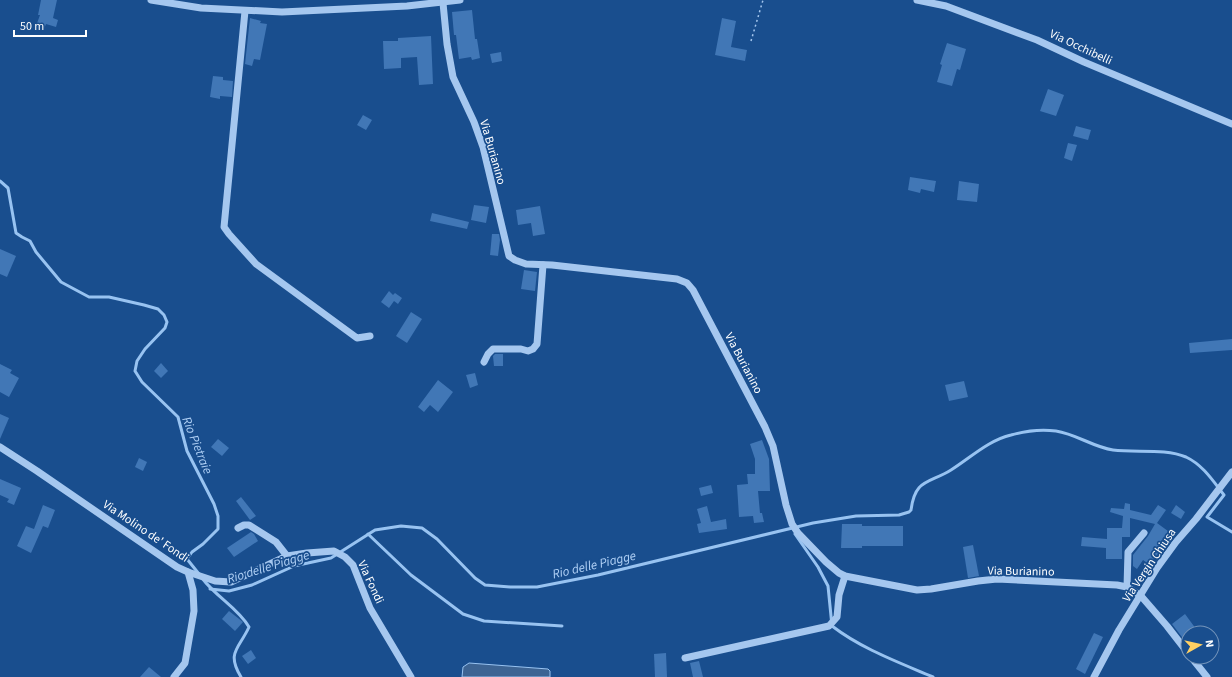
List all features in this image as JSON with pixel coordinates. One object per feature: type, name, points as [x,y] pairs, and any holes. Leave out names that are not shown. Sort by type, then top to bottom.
[{"type":"street","points":[[151,0],[201,8],[282,12],[407,6],[460,0]]},
{"type":"street","name":"Via Occhibelli","points":[[917,0],[946,6],[1037,40],[1105,71],[1232,124]]},
{"type":"street","name":"Via Burianino","points":[[443,3],[447,44],[453,77],[474,122],[483,147],[509,256],[526,264],[677,279],[687,283],[693,290],[766,427],[773,446],[786,505],[792,524],[798,533],[826,562],[845,576],[917,590],[997,579],[1117,585],[1127,588],[1141,596],[1180,643]]},
{"type":"street","points":[[245,11],[224,227],[228,234],[256,264],[356,338],[370,336]]},
{"type":"street","points":[[484,362],[488,354],[493,349],[521,349],[528,351],[537,344],[542,265]]},
{"type":"street","name":"Via Molino de' Fondi","points":[[0,447],[177,567],[188,572],[193,590],[194,611],[185,663],[174,677]]},
{"type":"street","name":"Via Vergin Chiusa","points":[[1094,677],[1119,630],[1157,568],[1232,472]]},
{"type":"street","points":[[238,528],[244,525],[249,525],[276,542],[287,556]]},
{"type":"street","points":[[1127,588],[1128,552],[1144,533]]},
{"type":"street","name":"Via Fondi","points":[[188,572],[215,581],[231,582],[287,556],[334,551],[345,557],[353,565],[370,608],[411,677]]},
{"type":"street","points":[[686,658],[829,626],[837,617],[839,595],[845,576]]},
{"type":"street","points":[[1197,665],[1207,677]]},
{"type":"path","points":[[751,41],[763,0]]},
{"type":"water","points":[[469,663],[548,669],[550,671],[550,677],[462,677],[463,667]]},
{"type":"building","points":[[41,0],[57,0],[53,18],[58,20],[56,27],[46,24],[44,29],[36,26],[40,15],[38,15]]},
{"type":"building","points":[[472,10],[475,39],[477,39],[480,58],[472,60],[471,57],[459,59],[456,35],[454,35],[452,12]]},
{"type":"building","points":[[250,18],[261,21],[260,23],[267,24],[260,60],[254,59],[252,66],[245,64]]},
{"type":"building","points":[[722,18],[736,21],[731,47],[747,50],[745,61],[715,55]]},
{"type":"building","points":[[431,36],[433,84],[419,85],[417,57],[401,58],[401,68],[384,69],[383,41],[398,41],[398,38]]},
{"type":"building","points":[[947,43],[966,49],[960,70],[957,69],[952,86],[937,82],[942,65],[940,64]]},
{"type":"building","points":[[501,52],[502,61],[492,63],[490,54]]},
{"type":"building","points":[[213,76],[223,77],[223,80],[233,81],[232,97],[220,96],[220,99],[210,97]]},
{"type":"building","points":[[1048,89],[1064,95],[1056,116],[1040,111]]},
{"type":"building","points":[[363,115],[372,120],[366,130],[357,125]]},
{"type":"building","points":[[1076,126],[1091,130],[1088,140],[1073,136]]},
{"type":"building","points":[[1068,143],[1077,145],[1072,161],[1064,158]]},
{"type":"building","points":[[910,177],[936,181],[934,192],[921,189],[920,193],[908,190]]},
{"type":"building","points":[[959,181],[979,184],[977,202],[957,200]]},
{"type":"building","points":[[474,205],[489,207],[486,223],[471,220]]},
{"type":"building","points":[[540,206],[545,234],[533,236],[531,223],[518,225],[516,210]]},
{"type":"building","points":[[432,213],[469,222],[467,229],[430,221]]},
{"type":"building","points":[[492,234],[499,234],[500,240],[498,256],[490,255]]},
{"type":"building","points":[[0,249],[16,256],[7,277],[0,274]]},
{"type":"building","points":[[524,270],[537,272],[535,291],[521,289]]},
{"type":"building","points":[[389,291],[393,295],[395,293],[402,298],[398,304],[394,301],[389,308],[381,302]]},
{"type":"building","points":[[411,312],[422,319],[407,343],[396,336]]},
{"type":"building","points":[[1232,339],[1232,350],[1190,353],[1189,343]]},
{"type":"building","points":[[495,354],[503,354],[503,366],[494,366],[493,356]]},
{"type":"building","points":[[161,363],[168,371],[161,378],[154,371]]},
{"type":"building","points":[[0,364],[12,370],[10,373],[19,378],[9,397],[0,392]]},
{"type":"building","points":[[475,373],[478,385],[470,388],[466,375]]},
{"type":"building","points":[[438,380],[453,392],[438,412],[430,405],[424,412],[418,407]]},
{"type":"building","points":[[964,381],[968,397],[949,401],[945,385]]},
{"type":"building","points":[[0,414],[9,418],[0,439]]},
{"type":"building","points":[[218,439],[229,448],[222,456],[211,447]]},
{"type":"building","points":[[762,440],[769,459],[770,491],[758,491],[760,513],[762,513],[764,522],[754,523],[753,516],[739,517],[737,485],[748,484],[747,474],[755,474],[755,459],[750,444]]},
{"type":"building","points":[[139,458],[147,462],[143,471],[135,467]]},
{"type":"building","points":[[0,479],[21,488],[14,505],[7,502],[9,499],[0,495]]},
{"type":"building","points":[[711,485],[713,493],[701,496],[699,488]]},
{"type":"building","points":[[241,497],[256,516],[250,520],[236,501]]},
{"type":"building","points":[[1125,503],[1130,504],[1130,510],[1151,515],[1158,505],[1166,510],[1157,523],[1172,534],[1150,565],[1143,560],[1137,569],[1133,566],[1133,555],[1148,536],[1155,524],[1130,518],[1130,537],[1122,537],[1122,559],[1106,559],[1106,548],[1081,546],[1082,537],[1107,539],[1107,528],[1122,528],[1123,516],[1110,512],[1111,508],[1124,509]]},
{"type":"building","points":[[43,505],[55,510],[48,528],[43,526],[31,553],[17,546],[26,526],[34,529]]},
{"type":"building","points":[[1176,505],[1185,512],[1181,519],[1171,513]]},
{"type":"building","points":[[707,506],[711,522],[726,519],[727,529],[699,533],[697,524],[701,523],[697,509]]},
{"type":"building","points":[[842,524],[862,524],[862,526],[903,526],[903,546],[862,546],[862,548],[841,548]]},
{"type":"building","points":[[251,532],[258,541],[234,557],[227,548]]},
{"type":"building","points":[[973,545],[979,576],[968,578],[963,547]]},
{"type":"building","points":[[229,611],[243,622],[235,631],[222,619]]},
{"type":"building","points":[[1185,614],[1193,625],[1180,625],[1180,634],[1172,624]]},
{"type":"building","points":[[1094,633],[1103,637],[1085,674],[1076,669]]},
{"type":"building","points":[[251,650],[256,658],[248,664],[242,656]]},
{"type":"building","points":[[666,653],[667,677],[655,677],[654,654]]},
{"type":"building","points":[[699,661],[703,677],[693,677],[690,663]]},
{"type":"building","points":[[149,667],[161,677],[140,677]]},
{"type":"waterway","name":"Rio Pietraie","points":[[0,181],[8,188],[16,233],[30,241],[36,252],[61,282],[89,297],[109,297],[144,305],[158,309],[164,315],[167,322],[165,328],[145,349],[137,361],[135,371],[142,382],[178,417],[187,451],[214,504],[218,516],[218,529],[203,544],[192,552],[187,559],[199,574]]},
{"type":"waterway","name":"Rio delle Piagge","points":[[210,589],[229,591],[252,585],[294,566],[331,558],[375,530],[401,526],[422,528],[437,539],[475,578],[485,585],[537,587],[598,575],[813,523],[856,516],[899,515],[909,512],[919,487],[951,470],[980,450],[1003,437],[1027,431],[1039,430],[1050,430],[1071,435],[1098,446],[1113,450],[1178,454],[1192,460],[1203,469],[1224,495],[1207,517],[1232,532]]},
{"type":"waterway","points":[[368,534],[411,575],[463,614],[484,621],[562,626]]},
{"type":"waterway","name":"Rio delle Piagge","points":[[795,534],[818,567],[828,586],[832,626],[856,642],[933,677]]},
{"type":"waterway","name":"Rio Pietraie","points":[[202,578],[239,614],[249,627],[234,656],[237,669],[241,677]]}]
